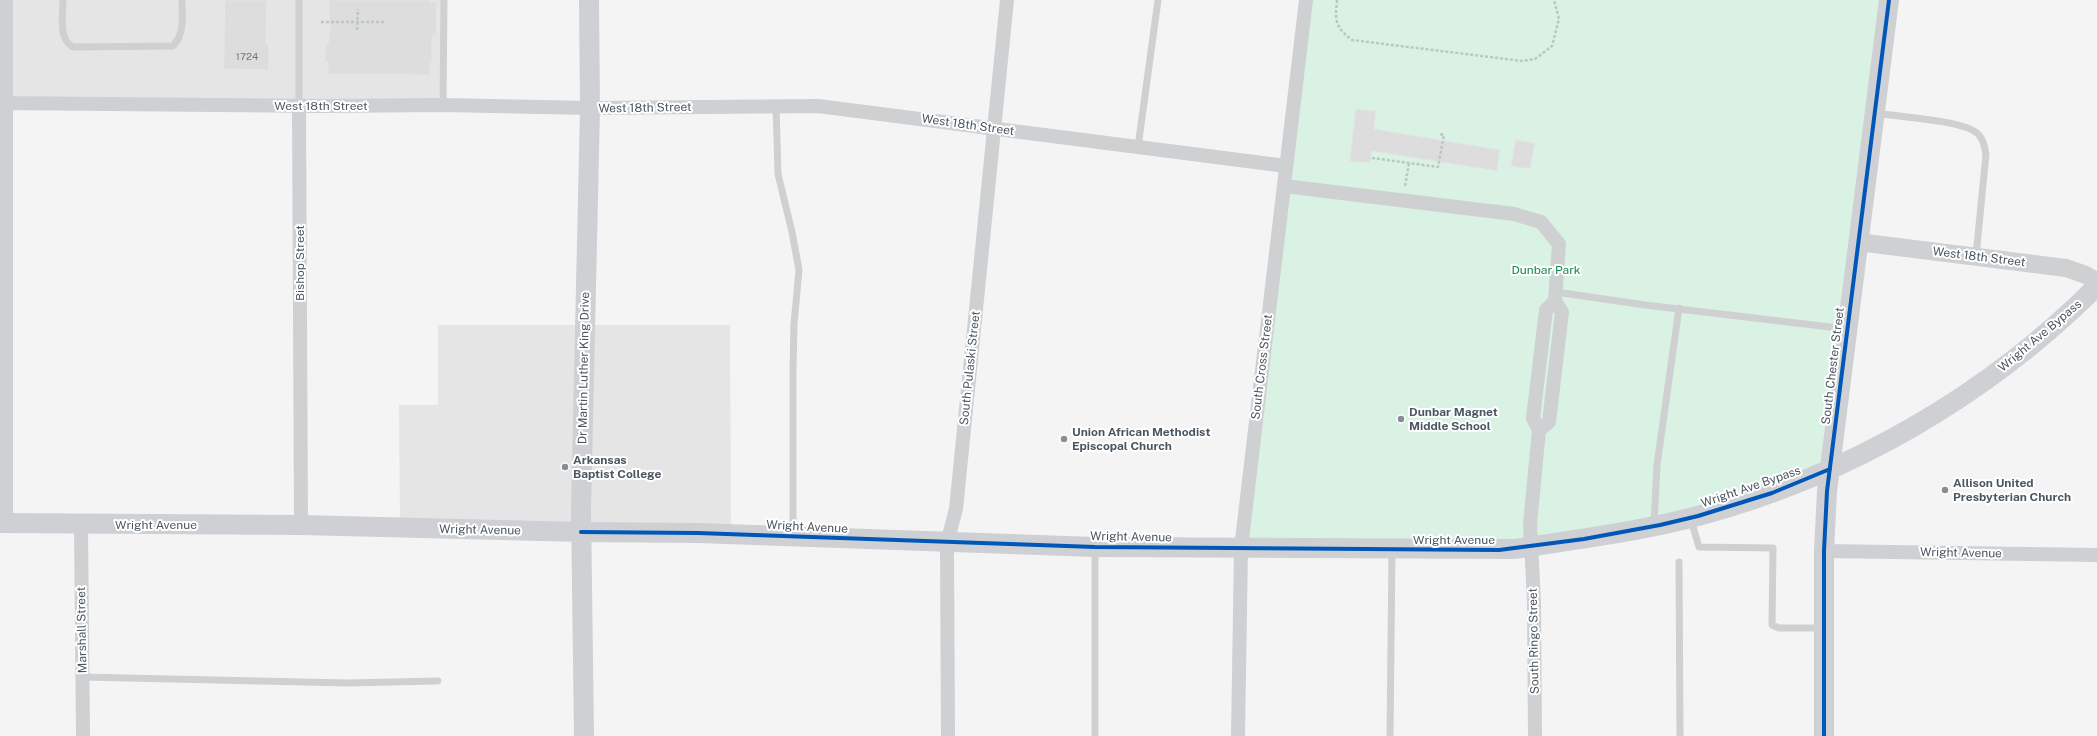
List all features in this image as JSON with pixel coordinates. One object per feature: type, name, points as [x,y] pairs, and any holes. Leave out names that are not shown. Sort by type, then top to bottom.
[{"type":"main road","name":"Dr Martin Luther King Drive","points":[[584,736],[581,532],[590,108],[589,0]]},
{"type":"main road","name":"South Chester Street","points":[[1824,736],[1824,551],[1830,469],[1889,0]]},
{"type":"main road","name":"Wright Ave Bypass","points":[[1684,519],[1772,493],[1830,469],[1898,436],[1978,386],[2042,337],[2097,286]]},
{"type":"main road","name":"Wright Avenue","points":[[3,523],[81,525],[301,525],[581,532],[698,532],[947,543],[1095,547],[1499,550],[1654,526],[1684,519]]},
{"type":"street","points":[[3,523],[3,103],[6,0]]},
{"type":"street","name":"South Pulaski Street","points":[[948,736],[947,543],[956,509],[1007,0]]},
{"type":"street","name":"South Cross Street","points":[[1238,736],[1241,548],[1306,0]]},
{"type":"street","name":"West 18th Street","points":[[3,103],[299,106],[443,105],[590,108],[818,106],[1286,166]]},
{"type":"street","name":"Bishop Street","points":[[299,106],[301,525]]},
{"type":"street","points":[[1284,186],[1514,214],[1541,222],[1559,244],[1555,297]]},
{"type":"street","name":"West 18th Street","points":[[1858,242],[2066,268],[2086,275],[2097,282]]},
{"type":"street","name":"South Ringo Street","points":[[1535,736],[1534,601],[1530,524],[1539,430],[1533,418],[1546,310],[1555,297]]},
{"type":"street","name":"Marshall Street","points":[[81,525],[83,736]]},
{"type":"street","name":"Wright Avenue","points":[[1824,551],[2097,555]]},
{"type":"lane","points":[[63,0],[64,37],[68,44],[73,47],[172,46],[178,40],[182,32],[182,0]]},
{"type":"lane","name":"Bishop Street","points":[[299,0],[299,106]]},
{"type":"lane","points":[[443,105],[444,0]]},
{"type":"lane","points":[[1138,147],[1158,0]]},
{"type":"lane","points":[[776,106],[778,174],[799,270],[794,324],[793,536]]},
{"type":"lane","points":[[1874,113],[1961,126],[1974,131],[1983,140],[1986,154],[1976,257]]},
{"type":"lane","points":[[1555,297],[1679,308],[1848,329]]},
{"type":"lane","points":[[1654,526],[1657,465],[1679,308]]},
{"type":"lane","points":[[1684,519],[1698,547],[1773,548],[1772,625],[1779,628],[1824,628]]},
{"type":"lane","points":[[1095,547],[1095,736]]},
{"type":"lane","points":[[1390,736],[1392,550]]},
{"type":"lane","points":[[1679,562],[1680,736]]},
{"type":"lane","points":[[83,677],[347,683],[438,681]]},
{"type":"path","points":[[1337,0],[1335,15],[1339,30],[1352,40],[1522,61],[1536,59],[1552,46],[1559,19],[1554,0]]},
{"type":"path","points":[[357,30],[358,8]]},
{"type":"path","points":[[321,22],[385,22]]},
{"type":"path","points":[[1372,158],[1438,167],[1444,135],[1439,134]]},
{"type":"path","points":[[1403,200],[1409,163]]},
{"type":"shaded area","points":[[0,0],[444,0],[443,105],[6,103]]},
{"type":"shaded area","name":"Arkansas Baptist College","points":[[438,325],[730,325],[731,534],[400,529],[399,405],[438,405]]},
{"type":"green space","name":"Dunbar Park","points":[[1307,0],[1890,0],[1830,469],[1677,521],[1530,547],[1241,548]]},
{"type":"building","points":[[225,0],[267,0],[266,44],[269,44],[269,70],[224,69]]},
{"type":"building","points":[[329,0],[430,0],[430,2],[437,2],[436,36],[432,36],[432,63],[430,63],[430,75],[328,74],[328,62],[325,62],[325,44],[328,44],[330,31]]},
{"type":"building","points":[[1356,109],[1376,111],[1374,129],[1500,150],[1497,171],[1372,151],[1370,163],[1350,161]]},
{"type":"building","points":[[1516,140],[1535,143],[1530,169],[1511,166]]},
{"type":"cycle path","points":[[1824,736],[1824,551],[1827,491],[1889,0]]},
{"type":"cycle path","points":[[581,532],[698,533],[1095,547],[1499,550],[1584,539],[1660,525],[1698,516],[1772,493],[1830,469]]},
{"type":"place","name":"Dunbar Magnet Middle School","points":[[1401,419]]},
{"type":"place","name":"Union African Methodist Episcopal Church","points":[[1064,439]]},
{"type":"place","name":"Arkansas Baptist College","points":[[565,467]]},
{"type":"place","name":"Allison United Presbyterian Church","points":[[1945,490]]}]
